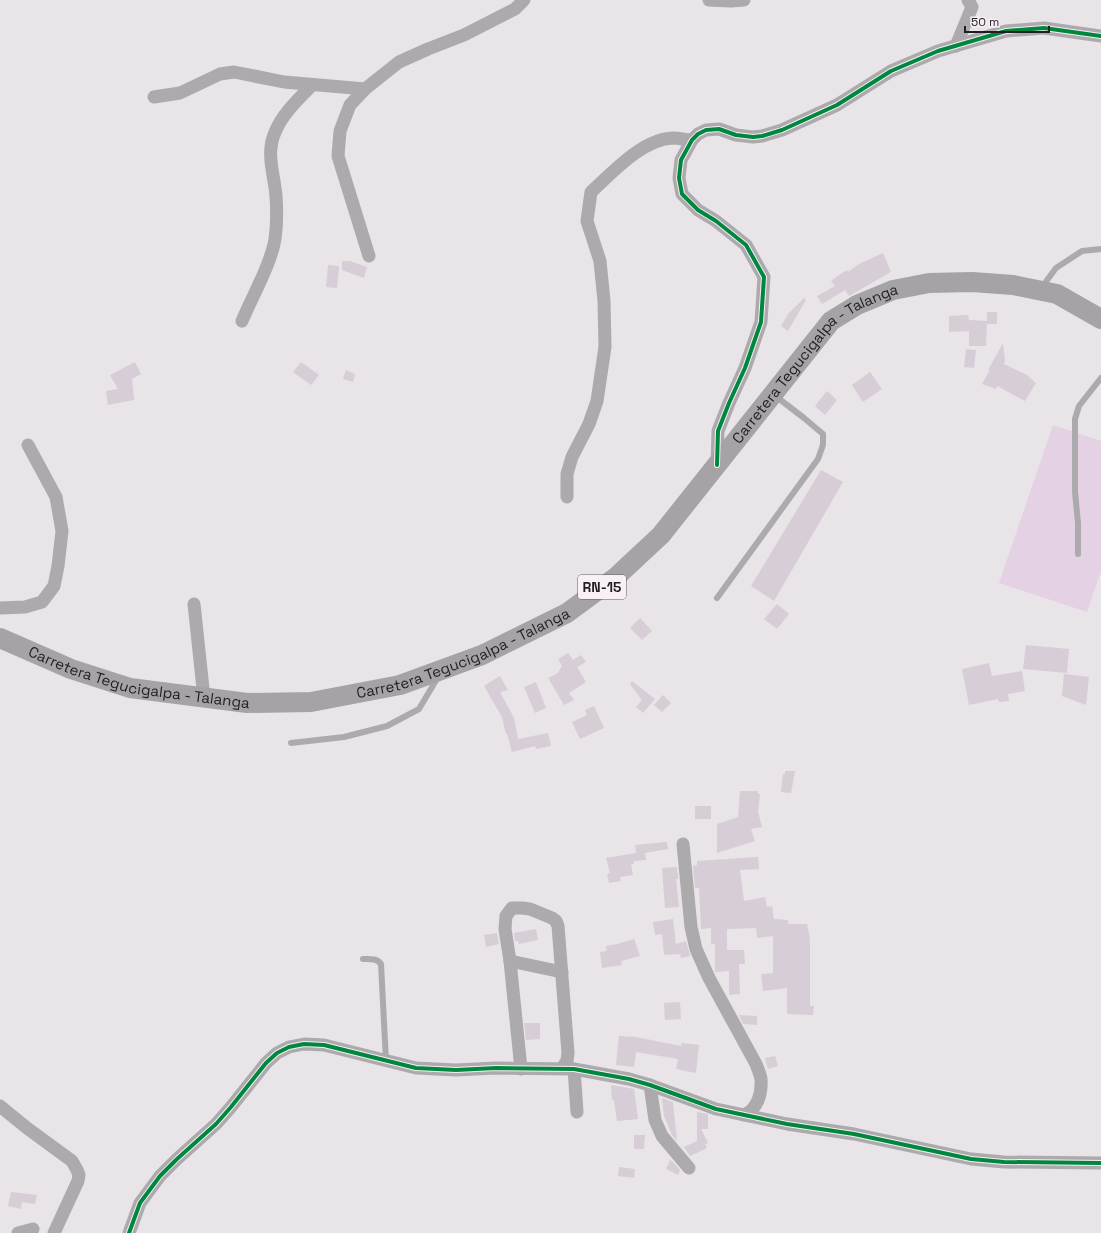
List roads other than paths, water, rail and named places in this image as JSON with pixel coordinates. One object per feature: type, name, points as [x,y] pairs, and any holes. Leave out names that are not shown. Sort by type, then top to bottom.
[{"type":"main road","name":"Carretera Tegucigalpa - Talanga","points":[[0,638],[71,669],[130,688],[204,698],[247,703],[311,702],[400,685],[482,655],[567,613],[616,577],[661,535],[831,321],[857,305],[893,290],[929,283],[972,282],[1013,285],[1058,294],[1101,319]]},
{"type":"street","points":[[368,256],[338,156],[340,131],[350,105],[364,89],[399,62],[428,48],[464,35],[516,9],[524,0]]},
{"type":"street","points":[[709,0],[744,0]]},
{"type":"street","points":[[956,46],[972,7],[968,0]]},
{"type":"street","points":[[718,465],[718,431],[745,368],[761,322],[764,277],[746,245],[716,221],[698,210],[682,194],[679,178],[681,160],[692,140],[698,134],[706,130],[719,129],[736,135],[753,137],[782,130],[838,105],[891,71],[938,51],[1006,31],[1044,28],[1101,36]]},
{"type":"street","points":[[154,97],[180,92],[220,74],[234,72],[262,78],[364,89]]},
{"type":"street","points":[[242,321],[268,260],[275,239],[276,198],[270,160],[271,143],[276,130],[287,112],[312,84]]},
{"type":"street","points":[[567,497],[567,474],[572,457],[589,424],[596,401],[605,348],[604,301],[600,261],[587,221],[591,192],[627,160],[651,144],[672,138],[692,140]]},
{"type":"street","points":[[0,608],[25,607],[42,602],[54,586],[58,566],[62,531],[56,497],[28,445]]},
{"type":"street","points":[[194,604],[204,698]]},
{"type":"street","points":[[683,844],[691,928],[696,949],[709,978],[756,1064],[761,1078],[761,1090],[754,1109],[744,1115]]},
{"type":"street","points":[[521,1069],[510,961],[505,929],[506,916],[512,908],[530,909],[546,915],[556,921],[558,926],[568,1052],[567,1061],[577,1112]]},
{"type":"street","points":[[510,961],[562,972]]},
{"type":"street","points":[[129,1233],[140,1203],[160,1176],[177,1158],[216,1124],[266,1063],[277,1053],[289,1047],[304,1044],[324,1044],[416,1068],[456,1070],[496,1068],[568,1069],[629,1079],[716,1108],[744,1115],[787,1124],[854,1134],[971,1158],[1025,1163],[1101,1163]]},
{"type":"street","points":[[650,1085],[655,1120],[662,1136],[688,1168]]},
{"type":"street","points":[[0,1106],[72,1161],[77,1170],[79,1175],[78,1181],[54,1233]]},
{"type":"street","points":[[18,1233],[32,1228]]},
{"type":"lane","points":[[1040,290],[1056,268],[1082,251],[1101,249]]},
{"type":"lane","points":[[1078,554],[1075,419],[1081,402],[1101,378]]},
{"type":"lane","points":[[717,598],[818,459],[823,445],[823,434],[773,394]]},
{"type":"lane","points":[[291,743],[344,737],[387,726],[419,709],[442,670]]},
{"type":"lane","points":[[363,959],[375,959],[381,964],[386,1061]]}]
